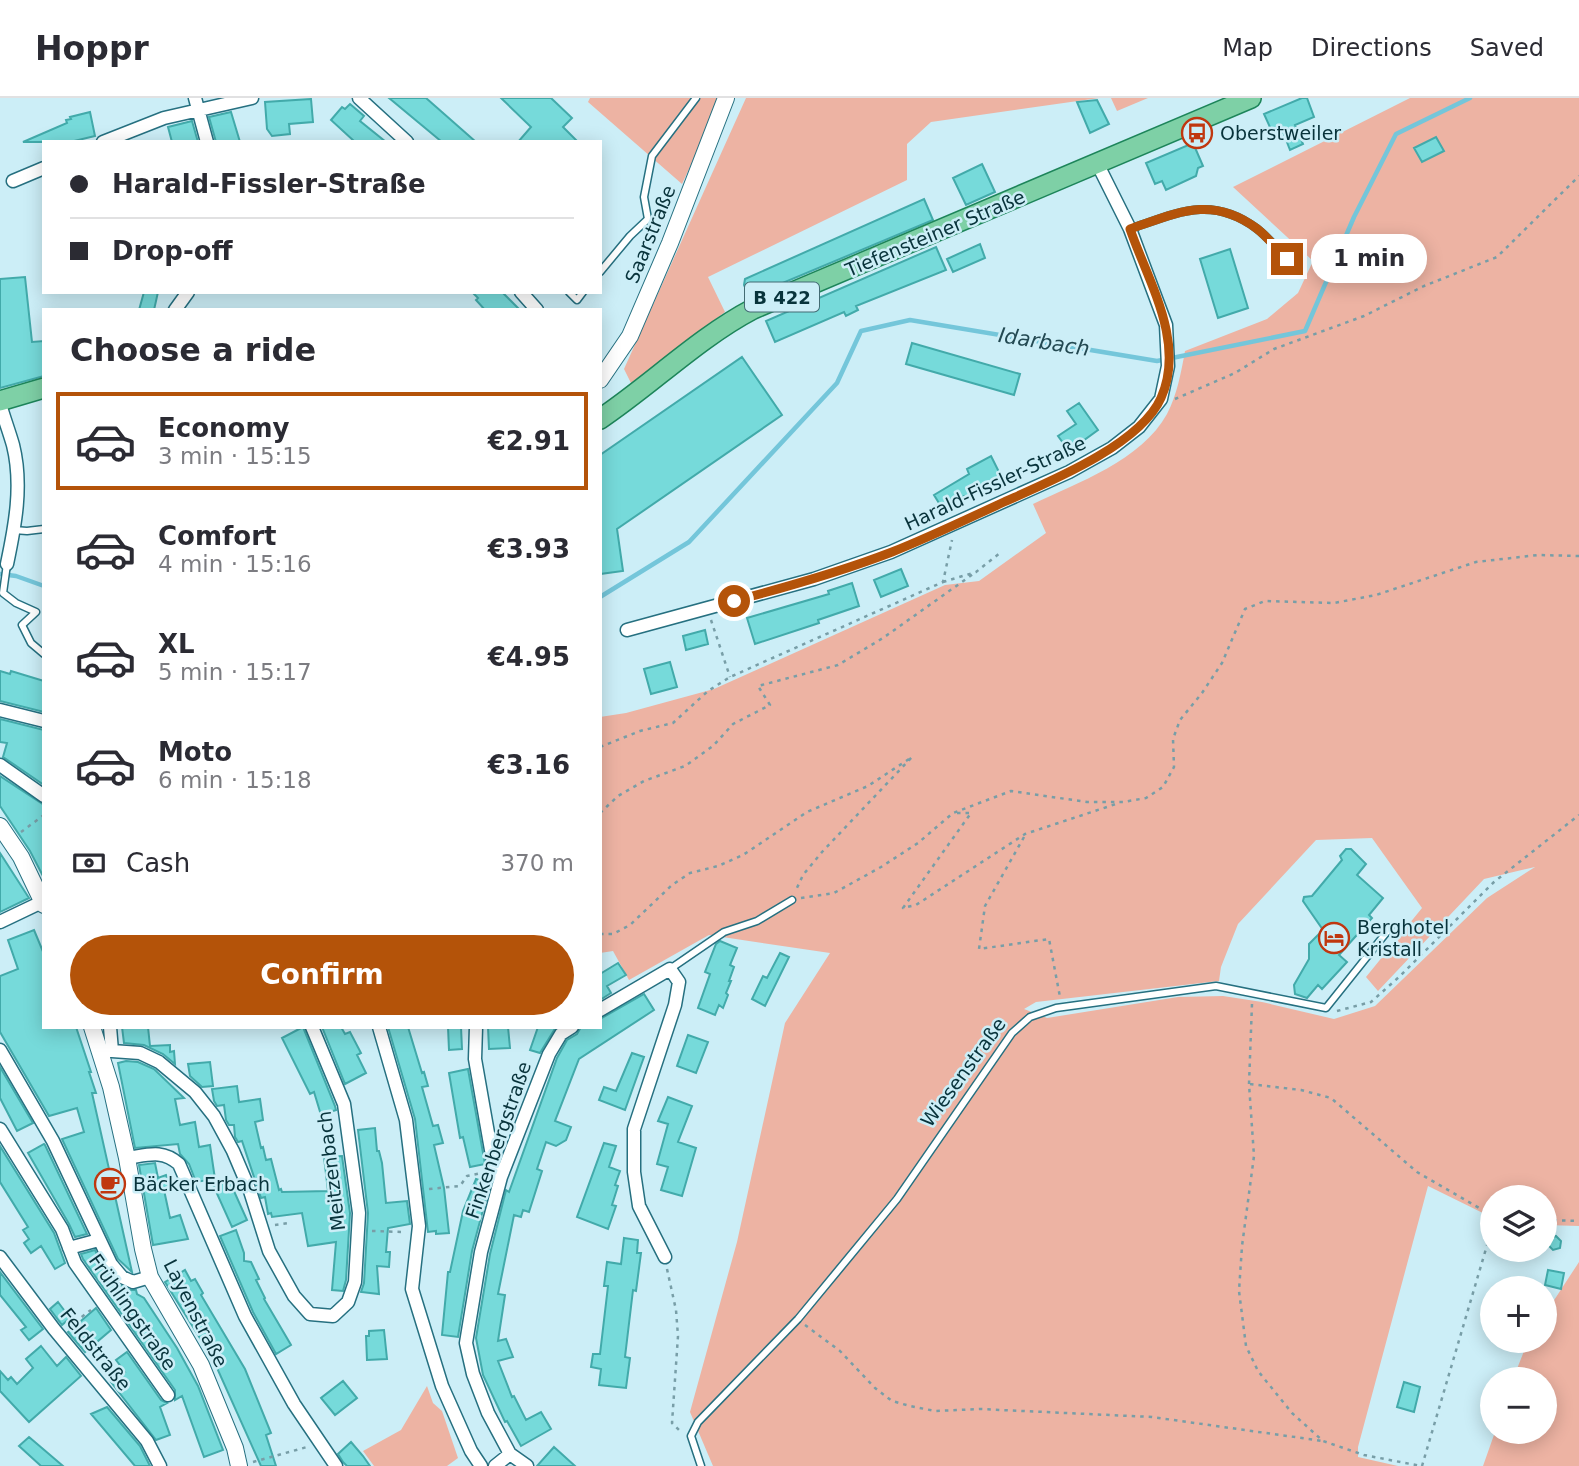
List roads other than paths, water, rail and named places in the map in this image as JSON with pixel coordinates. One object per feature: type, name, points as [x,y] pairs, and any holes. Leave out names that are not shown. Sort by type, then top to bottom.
[{"type":"main road","name":"Tiefensteiner Straße","points":[[602,418],[752,309],[1251,98]]},
{"type":"main road","points":[[0,402],[42,389]]},
{"type":"street","points":[[108,140],[196,104],[253,98]]},
{"type":"street","points":[[359,98],[405,140]]},
{"type":"street","name":"Saarstraße","points":[[603,369],[630,336],[726,98]]},
{"type":"street","points":[[196,104],[206,140]]},
{"type":"street","name":"Harald-Fissler-Straße","points":[[627,630],[814,579],[891,552],[1069,472],[1112,449],[1139,427],[1161,398],[1168,366],[1166,325],[1130,229],[1097,163]]},
{"type":"street","points":[[13,181],[42,169]]},
{"type":"street","points":[[523,294],[535,308]]},
{"type":"street","points":[[0,402],[13,447],[18,486],[14,530],[7,565]]},
{"type":"street","points":[[0,710],[42,720]]},
{"type":"street","points":[[0,765],[42,795]]},
{"type":"street","points":[[5,832],[31,874],[42,901]]},
{"type":"street","points":[[0,922],[42,903]]},
{"type":"street","points":[[602,1009],[670,969],[679,982],[676,1005],[634,1129],[634,1172],[639,1206],[665,1257]]},
{"type":"street","name":"Layenstraße","points":[[93,1029],[107,1051]]},
{"type":"street","name":"Layenstraße","points":[[110,1029],[107,1051],[150,1277],[201,1366],[235,1448],[247,1464]]},
{"type":"street","name":"Meitzenbach","points":[[107,1051],[140,1053],[159,1062],[195,1092],[214,1116],[233,1151],[250,1191],[269,1251],[294,1296],[310,1314],[333,1316],[348,1302],[355,1282],[359,1213],[344,1104],[313,1029]]},
{"type":"street","points":[[380,1029],[406,1120],[415,1191],[418,1233],[412,1289],[442,1386],[471,1451],[481,1466]]},
{"type":"street","points":[[476,1029],[475,1059],[499,1173]]},
{"type":"street","name":"Finkenbergstraße","points":[[510,1454],[488,1413],[472,1374],[466,1343],[481,1252],[499,1173],[549,1054],[561,1034],[569,1029]]},
{"type":"street","points":[[0,1050],[53,1141],[111,1264],[122,1277],[133,1282],[150,1277]]},
{"type":"street","name":"Frühlingstraße","points":[[0,1129],[62,1229],[75,1263],[168,1395]]},
{"type":"street","points":[[127,1158],[157,1154],[169,1156],[179,1164],[245,1316],[294,1404],[337,1466]]},
{"type":"street","name":"Frühlingstraße","points":[[69,1248],[99,1240]]},
{"type":"street","name":"Feldstraße","points":[[0,1257],[58,1334],[147,1441],[160,1466]]},
{"type":"street","points":[[495,1466],[510,1454],[527,1466]]},
{"type":"lane","points":[[602,270],[648,219],[644,197],[652,156],[696,98]]},
{"type":"lane","points":[[1130,229],[1184,211],[1219,209],[1256,228],[1287,259]]},
{"type":"lane","points":[[14,530],[42,529]]},
{"type":"lane","points":[[7,565],[3,593],[16,603],[36,612],[22,625],[31,643],[42,652]]},
{"type":"lane","points":[[670,969],[724,932],[757,921],[792,900]]},
{"type":"lane","name":"Wiesenstraße","points":[[701,1466],[691,1436],[698,1422],[798,1319],[897,1199],[1012,1033],[1030,1017],[1062,1007],[1216,986],[1326,1008],[1390,928]]},
{"type":"waterway","name":"Idarbach","points":[[602,596],[689,542],[837,383],[861,331],[910,320],[1157,361],[1305,331],[1354,217],[1396,134],[1470,98]]},
{"type":"waterway","name":"Idarbach","points":[[0,574],[16,576],[42,585]]},
{"type":"place","name":"Oberstweiler","points":[[1197,133]]},
{"type":"place","name":"Berghotel Kristall","points":[[1334,938]]},
{"type":"place","name":"Bäcker Erbach","points":[[110,1184]]}]
